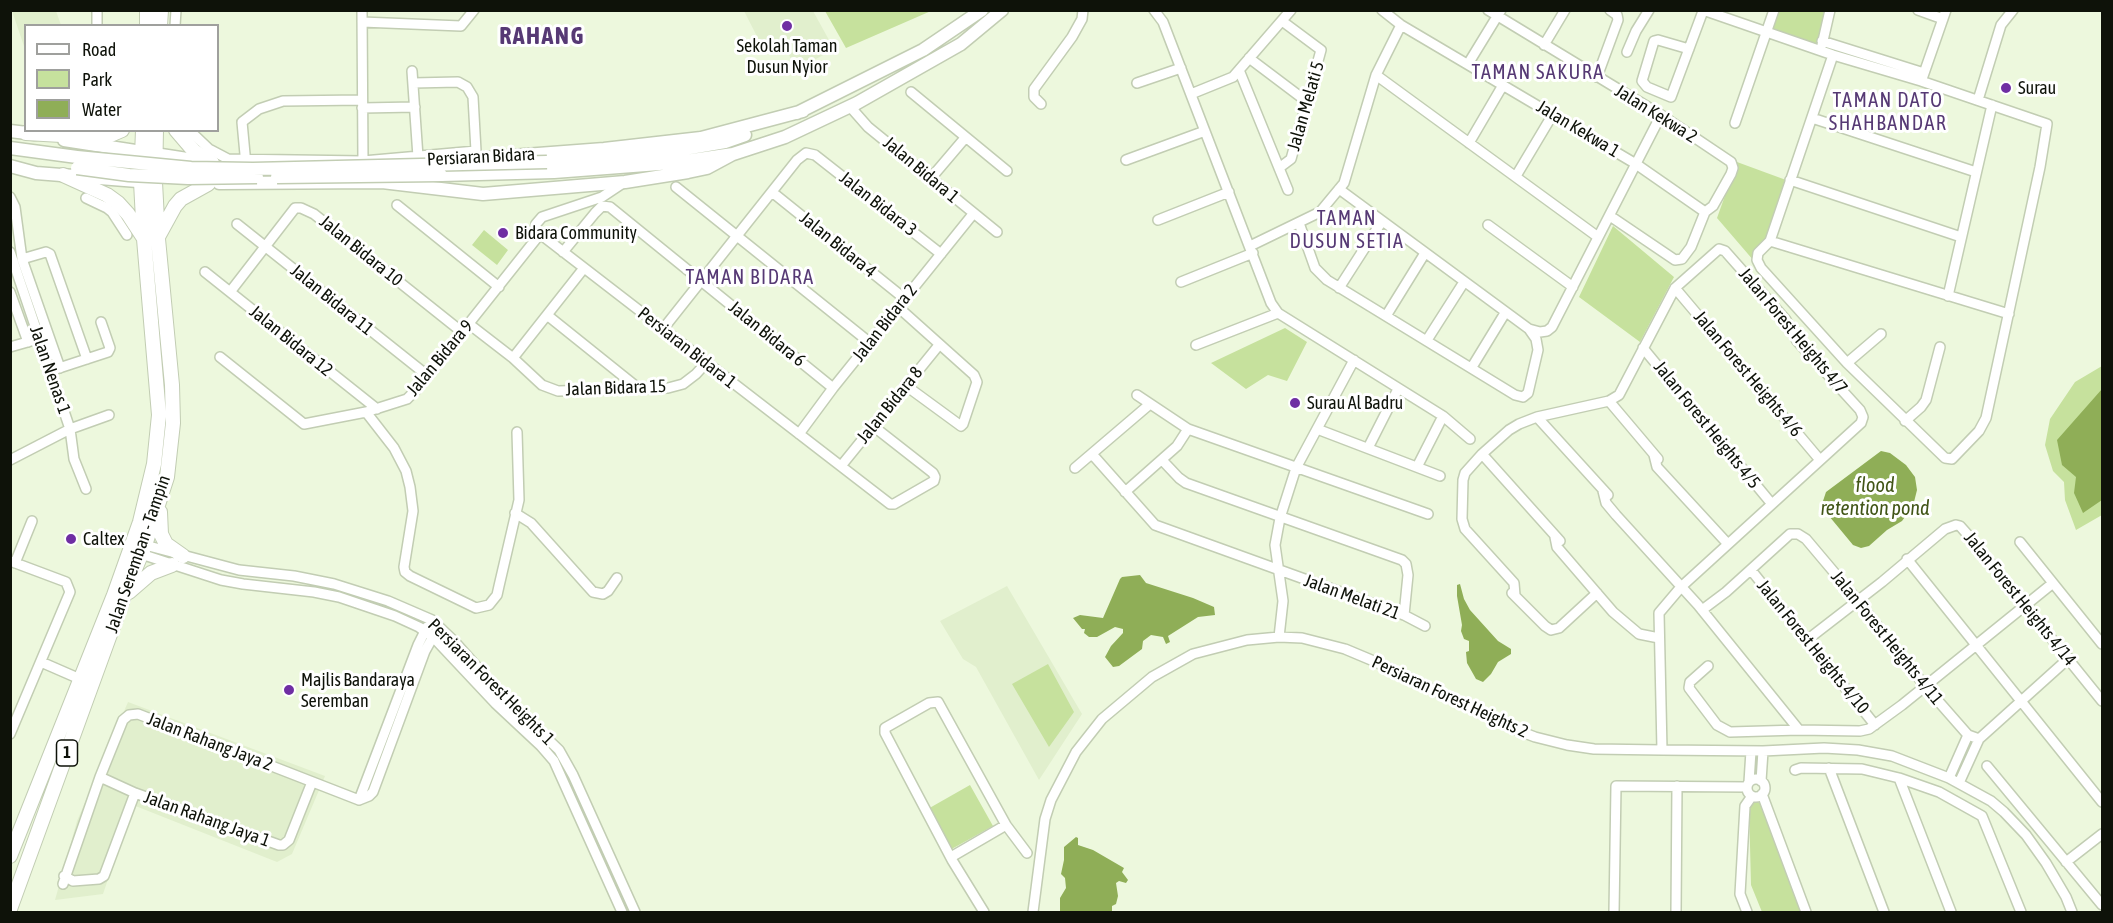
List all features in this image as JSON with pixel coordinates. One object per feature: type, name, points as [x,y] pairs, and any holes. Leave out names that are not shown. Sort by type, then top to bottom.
[{"type":"highway","points":[[26,133],[97,137],[117,132]]},
{"type":"highway","name":"1","points":[[144,132],[149,154]]},
{"type":"highway","name":"1","points":[[148,182],[149,154],[155,132]]},
{"type":"highway","points":[[178,132],[194,151],[212,164]]},
{"type":"highway","points":[[63,176],[107,195],[118,203],[151,239],[181,199],[208,183]]},
{"type":"highway","name":"Jalan Seremban - Tampin","points":[[10,909],[124,596],[143,550],[162,495],[171,451],[174,423],[172,385],[151,239],[148,182]]},
{"type":"highway","name":"Jalan Seremban - Tampin","points":[[10,856],[114,595],[140,522],[154,465],[159,415],[146,337],[151,239]]},
{"type":"highway","points":[[162,495],[160,534],[166,544],[183,556]]},
{"type":"highway","points":[[124,596],[151,573],[172,566]]},
{"type":"main road","points":[[803,111],[923,50],[982,10]]},
{"type":"main road","points":[[733,154],[785,137],[857,103],[961,44],[1002,10]]},
{"type":"main road","name":"Persiaran Bidara","points":[[77,162],[253,169],[547,162],[649,155],[725,142],[803,111]]},
{"type":"main road","name":"Persiaran Bidara","points":[[10,131],[212,164],[477,159],[657,144],[701,138],[803,111]]},
{"type":"main road","points":[[102,147],[112,157],[113,163],[113,170],[104,179]]},
{"type":"main road","points":[[10,148],[77,162]]},
{"type":"main road","name":"Persiaran Bidara","points":[[77,162],[129,175],[188,178],[441,175],[554,172],[672,163],[733,154]]},
{"type":"main road","name":"Persiaran Bidara","points":[[10,164],[36,173],[148,182],[382,182],[483,194],[625,182],[707,168],[733,154]]},
{"type":"main road","points":[[176,158],[170,164],[170,169],[176,180],[182,183]]},
{"type":"main road","points":[[10,164],[77,162]]},
{"type":"street","points":[[362,10],[363,161]]},
{"type":"street","points":[[362,22],[461,26],[474,10]]},
{"type":"street","points":[[1041,104],[1034,97],[1034,88],[1072,37],[1082,19],[1083,10]]},
{"type":"street","points":[[1154,10],[1163,22],[1271,303],[1278,313],[1443,416],[1470,439]]},
{"type":"street","points":[[1191,94],[1233,77],[1291,10]]},
{"type":"street","name":"Jalan Kekwa 2","points":[[1488,10],[1499,13],[1545,45],[1661,115],[1731,162],[1733,168],[1731,174],[1713,206],[1705,213]]},
{"type":"street","points":[[1545,45],[1565,10]]},
{"type":"street","points":[[1597,77],[1618,20],[1617,15],[1610,10]]},
{"type":"street","points":[[1627,52],[1649,10]]},
{"type":"street","points":[[1735,123],[1768,33],[1774,10]]},
{"type":"street","points":[[1821,46],[1830,10]]},
{"type":"street","points":[[1918,10],[1945,15],[1922,77]]},
{"type":"street","points":[[1977,100],[2001,25],[2013,10]]},
{"type":"street","points":[[1689,49],[1658,40],[1654,41],[1642,81],[1647,87],[1671,97],[1689,49],[1703,11],[1768,33],[1821,46],[1922,77],[1977,100],[2044,122],[2048,126],[1986,418],[1979,431],[1952,459],[1945,458],[1847,363],[1761,268],[1757,260],[1758,253],[1770,241],[1833,55]]},
{"type":"street","name":"Jalan Kekwa 1","points":[[1384,12],[1401,25],[1636,164],[1705,213]]},
{"type":"street","points":[[1468,64],[1499,13]]},
{"type":"street","name":"Jalan Melati 5","points":[[1279,168],[1291,159],[1306,101],[1321,56],[1321,50],[1282,21]]},
{"type":"street","points":[[1181,282],[1252,250],[1320,213],[1344,183],[1376,75],[1401,25]]},
{"type":"street","points":[[1821,46],[1833,55],[1922,77]]},
{"type":"street","points":[[1249,58],[1306,101]]},
{"type":"street","points":[[1137,83],[1181,68]]},
{"type":"street","points":[[1239,70],[1288,190]]},
{"type":"street","points":[[412,71],[418,157]]},
{"type":"street","points":[[1376,75],[1598,237]]},
{"type":"street","points":[[191,132],[218,155],[246,162],[363,161],[476,151],[473,98],[467,87],[458,82],[413,83]]},
{"type":"street","points":[[1469,143],[1503,86]]},
{"type":"street","points":[[911,92],[1007,171]]},
{"type":"street","points":[[246,162],[242,122],[259,109],[283,101],[415,107]]},
{"type":"street","name":"Jalan Bidara 1","points":[[857,103],[853,110],[860,118],[997,232]]},
{"type":"street","points":[[1948,296],[1992,105]]},
{"type":"street","points":[[1516,176],[1553,114]]},
{"type":"street","points":[[1529,329],[1547,331],[1552,327],[1610,216],[1647,138],[1661,115]]},
{"type":"street","points":[[1812,118],[1976,172]]},
{"type":"street","points":[[1126,160],[1205,131]]},
{"type":"street","points":[[931,178],[965,138]]},
{"type":"street","name":"Jalan Bidara 3","points":[[772,192],[801,156],[806,153],[815,155],[941,254]]},
{"type":"street","points":[[1790,180],[1961,237]]},
{"type":"street","points":[[540,234],[536,230],[536,224],[542,218],[602,197],[625,182]]},
{"type":"street","points":[[589,184],[595,191],[595,196],[589,201]]},
{"type":"street","points":[[676,187],[870,342]]},
{"type":"street","points":[[1299,223],[1315,268],[1327,280],[1523,398],[1528,393],[1538,350],[1536,339],[1529,329],[1339,189]]},
{"type":"street","points":[[663,329],[772,192]]},
{"type":"street","name":"Jalan Bidara 4","points":[[772,192],[905,299]]},
{"type":"street","points":[[1158,220],[1229,192]]},
{"type":"street","points":[[10,197],[15,207],[14,249],[21,259],[55,370],[108,352],[110,348],[101,322]]},
{"type":"street","points":[[86,198],[112,212],[127,236]]},
{"type":"street","points":[[397,205],[498,287]]},
{"type":"street","name":"Jalan Bidara 6","points":[[563,252],[602,206],[610,207],[833,388]]},
{"type":"street","name":"Jalan Bidara 10","points":[[266,246],[295,208],[308,210],[465,328]]},
{"type":"street","points":[[1610,216],[1675,260],[1682,260],[1691,247],[1705,213]]},
{"type":"street","name":"Jalan Bidara 2","points":[[799,434],[833,388],[974,214]]},
{"type":"street","points":[[1339,288],[1382,221]]},
{"type":"street","name":"Jalan Bidara 11","points":[[237,224],[428,376]]},
{"type":"street","points":[[1488,225],[1573,287]]},
{"type":"street","name":"Persiaran Bidara 1","points":[[540,234],[890,504],[934,482],[933,473],[873,426]]},
{"type":"street","name":"Jalan Bidara 9","points":[[220,357],[304,424],[366,412],[407,399],[428,376],[540,234]]},
{"type":"street","points":[[1770,241],[2009,314]]},
{"type":"street","points":[[230,292],[266,246]]},
{"type":"street","name":"Jalan Nenas 1","points":[[14,249],[39,338],[55,370],[70,429],[74,459],[86,489]]},
{"type":"street","name":"Jalan Forest Heights 4/7","points":[[1675,288],[1719,249],[1725,251],[1786,320],[1797,341],[1860,410],[1863,417],[1861,423],[1820,460]]},
{"type":"street","points":[[21,259],[46,252],[50,254],[87,359]]},
{"type":"street","points":[[1386,316],[1425,253]]},
{"type":"street","points":[[513,358],[585,268]]},
{"type":"street","name":"Jalan Bidara 12","points":[[206,272],[377,409]]},
{"type":"street","points":[[1427,340],[1464,282]]},
{"type":"street","points":[[1597,593],[1559,628],[1551,630],[1545,626],[1515,595],[1514,583],[1465,529],[1462,519],[1463,480],[1470,466],[1509,430],[1537,417],[1609,401],[1619,395],[1675,288]]},
{"type":"street","name":"Jalan Forest Heights 4/6","points":[[1675,288],[1820,460]]},
{"type":"street","points":[[10,292],[28,342]]},
{"type":"street","points":[[898,307],[976,378],[977,382],[961,426],[905,385]]},
{"type":"street","points":[[1196,345],[1278,313]]},
{"type":"street","points":[[1472,368],[1505,313]]},
{"type":"street","points":[[547,315],[638,388]]},
{"type":"street","name":"Jalan Bidara 15","points":[[465,328],[513,358],[542,385],[551,390],[668,388],[683,384],[706,363]]},
{"type":"street","points":[[1847,363],[1881,334]]},
{"type":"street","points":[[10,347],[39,338]]},
{"type":"street","name":"Jalan Bidara 8","points":[[841,466],[939,345]]},
{"type":"street","points":[[1905,421],[1926,400],[1940,347]]},
{"type":"street","name":"Jalan Forest Heights 4/5","points":[[1643,348],[1771,503]]},
{"type":"street","points":[[1279,637],[1283,607],[1275,545],[1280,518],[1296,468],[1354,360]]},
{"type":"street","points":[[1368,448],[1398,389]]},
{"type":"street","points":[[1137,395],[1188,429],[1428,514]]},
{"type":"street","points":[[1609,401],[1660,461],[1661,469],[1726,543]]},
{"type":"street","points":[[1075,468],[1149,404]]},
{"type":"street","points":[[366,412],[394,448],[406,471],[410,487],[413,511],[405,572],[476,608],[485,608],[497,595],[519,492],[517,432]]},
{"type":"street","points":[[10,460],[70,429],[109,415]]},
{"type":"street","points":[[1417,467],[1443,416]]},
{"type":"street","points":[[1537,417],[1609,495],[1611,509],[1700,608],[1799,730]]},
{"type":"street","points":[[1125,492],[1177,446],[1188,429]]},
{"type":"street","points":[[1317,429],[1440,476]]},
{"type":"street","name":"Jalan Melati 21","points":[[1092,454],[1155,525],[1404,615],[1425,626]]},
{"type":"street","points":[[1482,454],[1555,537],[1556,545],[1613,612],[1639,634],[1659,638]]},
{"type":"street","points":[[1162,460],[1183,481],[1406,564],[1408,575],[1404,615]]},
{"type":"street","points":[[1662,750],[1659,613],[1681,586],[1726,543],[1820,460]]},
{"type":"street","points":[[515,513],[531,523],[593,592],[603,594],[617,578]]},
{"type":"street","points":[[10,734],[70,592],[66,582],[12,562],[32,521]]},
{"type":"street","name":"Jalan Forest Heights 4/14","points":[[1907,560],[1951,525],[1960,526],[2103,701]]},
{"type":"street","name":"Jalan Forest Heights 4/11","points":[[1751,570],[1790,534],[1798,534],[1806,539],[1924,686],[1968,735],[1978,739]]},
{"type":"street","points":[[2020,542],[2103,644]]},
{"type":"street","name":"Persiaran Forest Heights 1","points":[[143,550],[183,556],[239,570],[294,576],[334,584],[388,601],[436,623],[502,695],[553,742],[563,756],[635,912]]},
{"type":"street","name":"Persiaran Forest Heights 1","points":[[143,550],[172,566],[243,585],[299,590],[339,597],[395,616],[429,634],[495,704],[554,761],[622,912]]},
{"type":"street","points":[[1807,640],[1907,560],[2103,802]]},
{"type":"street","points":[[1700,608],[1751,570]]},
{"type":"street","name":"Jalan Forest Heights 4/10","points":[[1751,570],[1875,724]]},
{"type":"street","points":[[1708,666],[1690,682],[1689,688],[1717,724],[1730,732],[1860,731],[1869,729],[2027,606],[2053,583]]},
{"type":"street","points":[[411,623],[422,646]]},
{"type":"street","points":[[422,646],[436,623]]},
{"type":"street","name":"Persiaran Forest Heights 2","points":[[1033,912],[1044,819],[1051,800],[1076,752],[1102,719],[1152,677],[1193,654],[1248,640],[1279,637],[1302,638],[1345,650],[1376,662],[1492,720],[1535,737],[1594,749],[1763,751],[1824,748],[1876,752],[1892,756],[1949,777],[1991,801],[2015,822],[2037,849],[2057,880],[2072,912]]},
{"type":"street","points":[[422,646],[443,647]]},
{"type":"street","name":"Jalan Rahang Jaya 2","points":[[135,793],[104,876],[99,879],[64,880],[100,777],[123,720],[129,715],[138,714],[359,800],[373,792],[422,646]]},
{"type":"street","points":[[1959,783],[1978,739],[2069,658]]},
{"type":"street","points":[[41,662],[80,679]]},
{"type":"street","points":[[984,912],[951,858],[885,733],[886,727],[932,701],[938,702],[1006,825],[1027,853]]},
{"type":"street","points":[[1949,777],[1968,735]]},
{"type":"street","points":[[1751,751],[1753,790],[1806,912]]},
{"type":"street","points":[[1747,912],[1740,894],[1745,806],[1753,790],[1754,779],[1761,781],[1763,751]]},
{"type":"street","points":[[1987,766],[2103,905]]},
{"type":"street","points":[[1829,768],[1884,912]]},
{"type":"street","points":[[1795,770],[1862,769],[1899,778],[1940,792],[1982,816],[2021,912]]},
{"type":"street","name":"Jalan Rahang Jaya 1","points":[[100,777],[135,793],[283,845],[289,840],[312,782]]},
{"type":"street","points":[[1899,778],[1951,912]]},
{"type":"street","points":[[1613,912],[1616,786],[1753,790]]},
{"type":"street","points":[[1676,912],[1677,786]]},
{"type":"street","points":[[1982,816],[1991,801]]},
{"type":"street","points":[[951,858],[1006,825]]},
{"type":"street","points":[[2066,862],[2103,834]]},
{"type":"shaded area","points":[[12,11],[56,11],[61,24],[24,24],[24,46]]},
{"type":"shaded area","name":"Sekolah Taman Dusun Nyior","points":[[744,11],[813,11],[834,49],[796,70],[783,42],[765,52]]},
{"type":"shaded area","points":[[1007,586],[1082,714],[1039,780],[976,667],[963,659],[940,621]]},
{"type":"shaded area","points":[[128,702],[325,776],[292,854],[277,862],[133,805],[103,894],[55,900],[77,821]]},
{"type":"green space","points":[[825,11],[931,11],[846,48]]},
{"type":"green space","points":[[1774,11],[1829,11],[1820,49],[1769,30]]},
{"type":"green space","points":[[1737,162],[1786,180],[1767,239],[1754,261],[1717,218]]},
{"type":"green space","points":[[1613,226],[1674,277],[1640,342],[1579,297]]},
{"type":"green space","points":[[484,230],[508,250],[497,265],[472,245]]},
{"type":"green space","points":[[1285,328],[1307,342],[1287,381],[1268,375],[1246,389],[1211,363]]},
{"type":"green space","points":[[2102,366],[2102,515],[2076,530],[2065,500],[2064,482],[2053,471],[2045,445],[2050,419],[2075,382]]},
{"type":"green space","points":[[1048,664],[1074,712],[1049,747],[1012,684]]},
{"type":"green space","points":[[970,785],[993,826],[948,851],[926,810]]},
{"type":"green space","points":[[1756,801],[1762,804],[1806,912],[1762,912],[1751,885],[1749,806]]},
{"type":"water","points":[[2102,389],[2102,500],[2083,513],[2074,493],[2076,477],[2062,465],[2057,440]]},
{"type":"water","name":"flood retention pond","points":[[1881,451],[1890,453],[1906,465],[1915,477],[1917,490],[1913,506],[1902,521],[1887,530],[1869,546],[1861,548],[1853,545],[1829,516],[1823,501],[1826,492]]},
{"type":"water","points":[[1140,575],[1146,583],[1214,607],[1215,615],[1198,617],[1168,636],[1170,642],[1166,644],[1163,637],[1151,635],[1143,641],[1142,649],[1119,666],[1113,667],[1105,657],[1123,633],[1123,629],[1115,627],[1097,637],[1089,637],[1084,633],[1085,629],[1082,629],[1073,618],[1080,615],[1103,618],[1120,579]]},
{"type":"water","points":[[1460,584],[1470,610],[1498,641],[1511,649],[1511,654],[1498,662],[1483,682],[1476,679],[1467,663],[1466,652],[1469,651],[1469,641],[1464,639],[1461,631],[1457,596],[1457,585]]},
{"type":"water","points":[[1076,837],[1078,845],[1093,850],[1124,868],[1122,872],[1128,880],[1126,883],[1119,881],[1116,883],[1118,896],[1116,904],[1112,906],[1112,912],[1060,912],[1060,898],[1066,888],[1065,878],[1061,874],[1064,847]]},
{"type":"place","name":"Sekolah Taman Dusun Nyior","points":[[787,26]]},
{"type":"place","name":"Surau","points":[[2006,88]]},
{"type":"place","name":"Bidara Community","points":[[503,233]]},
{"type":"place","name":"Surau Al Badru","points":[[1295,403]]},
{"type":"place","name":"Caltex","points":[[71,539]]},
{"type":"place","name":"Majlis Bandaraya Seremban","points":[[289,690]]},
{"type":"district","name":"RAHANG","points":[[542,36]]},
{"type":"district","name":"TAMAN SAKURA","points":[[1538,73]]},
{"type":"district","name":"TAMAN DATO SHAHBANDAR","points":[[1888,112]]},
{"type":"district","name":"TAMAN DUSUN SETIA","points":[[1347,230]]},
{"type":"district","name":"TAMAN BIDARA","points":[[750,278]]}]
